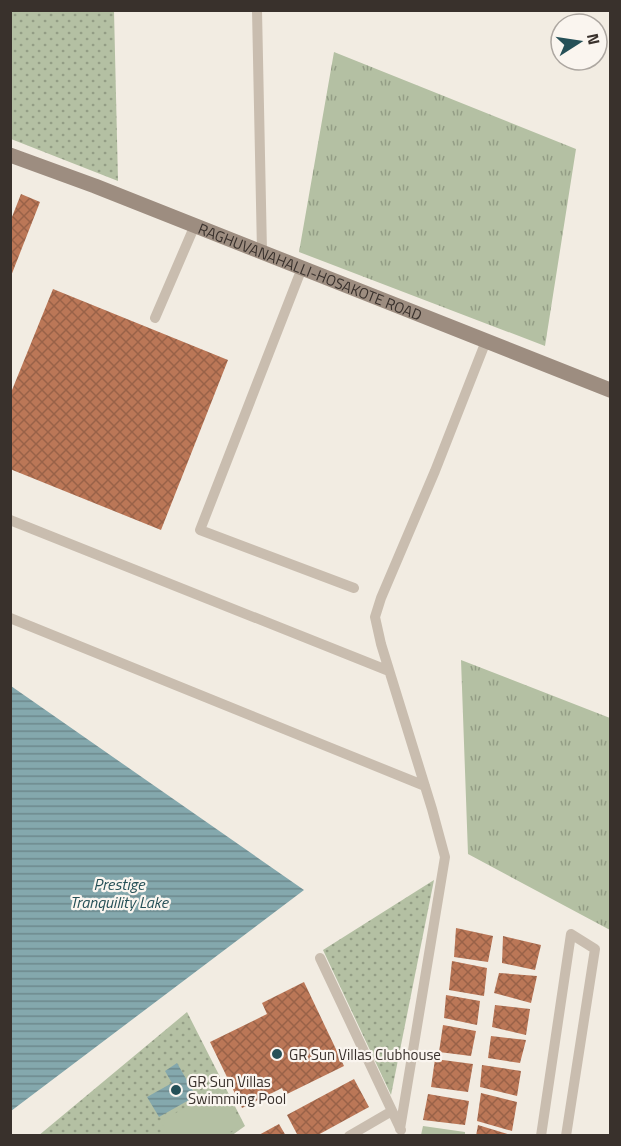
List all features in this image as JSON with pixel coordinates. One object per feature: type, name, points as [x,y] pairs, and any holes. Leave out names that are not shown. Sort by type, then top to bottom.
[{"type":"main road","name":"RAGHUVANAHALLI-HOSAKOTE ROAD","points":[[10,155],[195,225],[610,390]]},
{"type":"lane","points":[[257,10],[262,252]]},
{"type":"lane","points":[[155,318],[195,225]]},
{"type":"lane","points":[[302,268],[200,530],[354,588]]},
{"type":"lane","points":[[402,1132],[445,857],[375,617],[486,341]]},
{"type":"lane","points":[[10,520],[389,671]]},
{"type":"lane","points":[[10,618],[425,786]]},
{"type":"lane","points":[[541,1136],[571,934],[595,949],[566,1136]]},
{"type":"lane","points":[[320,958],[402,1132]]},
{"type":"lane","points":[[349,1136],[392,1111]]},
{"type":"green space","points":[[10,11],[114,11],[118,181],[11,139]]},
{"type":"green space","points":[[334,52],[576,149],[545,346],[299,252]]},
{"type":"green space","points":[[461,660],[610,718],[610,930],[468,854]]},
{"type":"green space","points":[[434,880],[391,1095],[323,950]]},
{"type":"green space","points":[[187,1012],[245,1126],[231,1136],[38,1136]]},
{"type":"green space","points":[[222,1085],[242,1125],[225,1135],[168,1135],[161,1122]]},
{"type":"green space","points":[[423,1126],[465,1132],[465,1135],[421,1135]]},
{"type":"water","name":"Prestige Tranquility Lake","points":[[11,686],[304,890],[11,1111]]},
{"type":"water","name":"GR Sun Villas Swimming Pool","points":[[177,1063],[196,1096],[159,1117],[147,1097],[172,1083],[165,1071]]},
{"type":"building","points":[[21,194],[40,202],[11,276],[10,222]]},
{"type":"building","points":[[53,289],[228,360],[161,530],[10,469],[10,395]]},
{"type":"building","points":[[456,928],[493,936],[488,962],[454,957]]},
{"type":"building","points":[[503,936],[541,945],[535,970],[502,963]]},
{"type":"building","points":[[452,961],[487,968],[484,996],[449,990]]},
{"type":"building","points":[[499,973],[537,976],[531,1003],[494,993]]},
{"type":"building","name":"GR Sun Villas Clubhouse","points":[[304,982],[344,1066],[285,1095],[282,1088],[242,1108],[210,1042],[267,1014],[262,1003]]},
{"type":"building","points":[[446,995],[480,1001],[477,1025],[444,1018]]},
{"type":"building","points":[[495,1005],[530,1009],[526,1035],[492,1027]]},
{"type":"building","points":[[443,1025],[476,1031],[471,1056],[439,1052]]},
{"type":"building","points":[[491,1036],[526,1040],[520,1063],[488,1058]]},
{"type":"building","points":[[435,1059],[473,1064],[468,1092],[431,1087]]},
{"type":"building","points":[[482,1065],[521,1071],[517,1096],[480,1087]]},
{"type":"building","points":[[354,1079],[369,1107],[316,1136],[298,1136],[287,1115]]},
{"type":"building","points":[[481,1093],[517,1102],[512,1131],[477,1121]]},
{"type":"building","points":[[428,1094],[469,1101],[465,1125],[423,1120]]},
{"type":"building","points":[[279,1124],[286,1136],[257,1136]]},
{"type":"building","points":[[478,1125],[511,1135],[511,1136],[476,1136]]},
{"type":"place","name":"GR Sun Villas Clubhouse","points":[[277,1054]]},
{"type":"place","name":"GR Sun Villas Swimming Pool","points":[[176,1090]]}]
